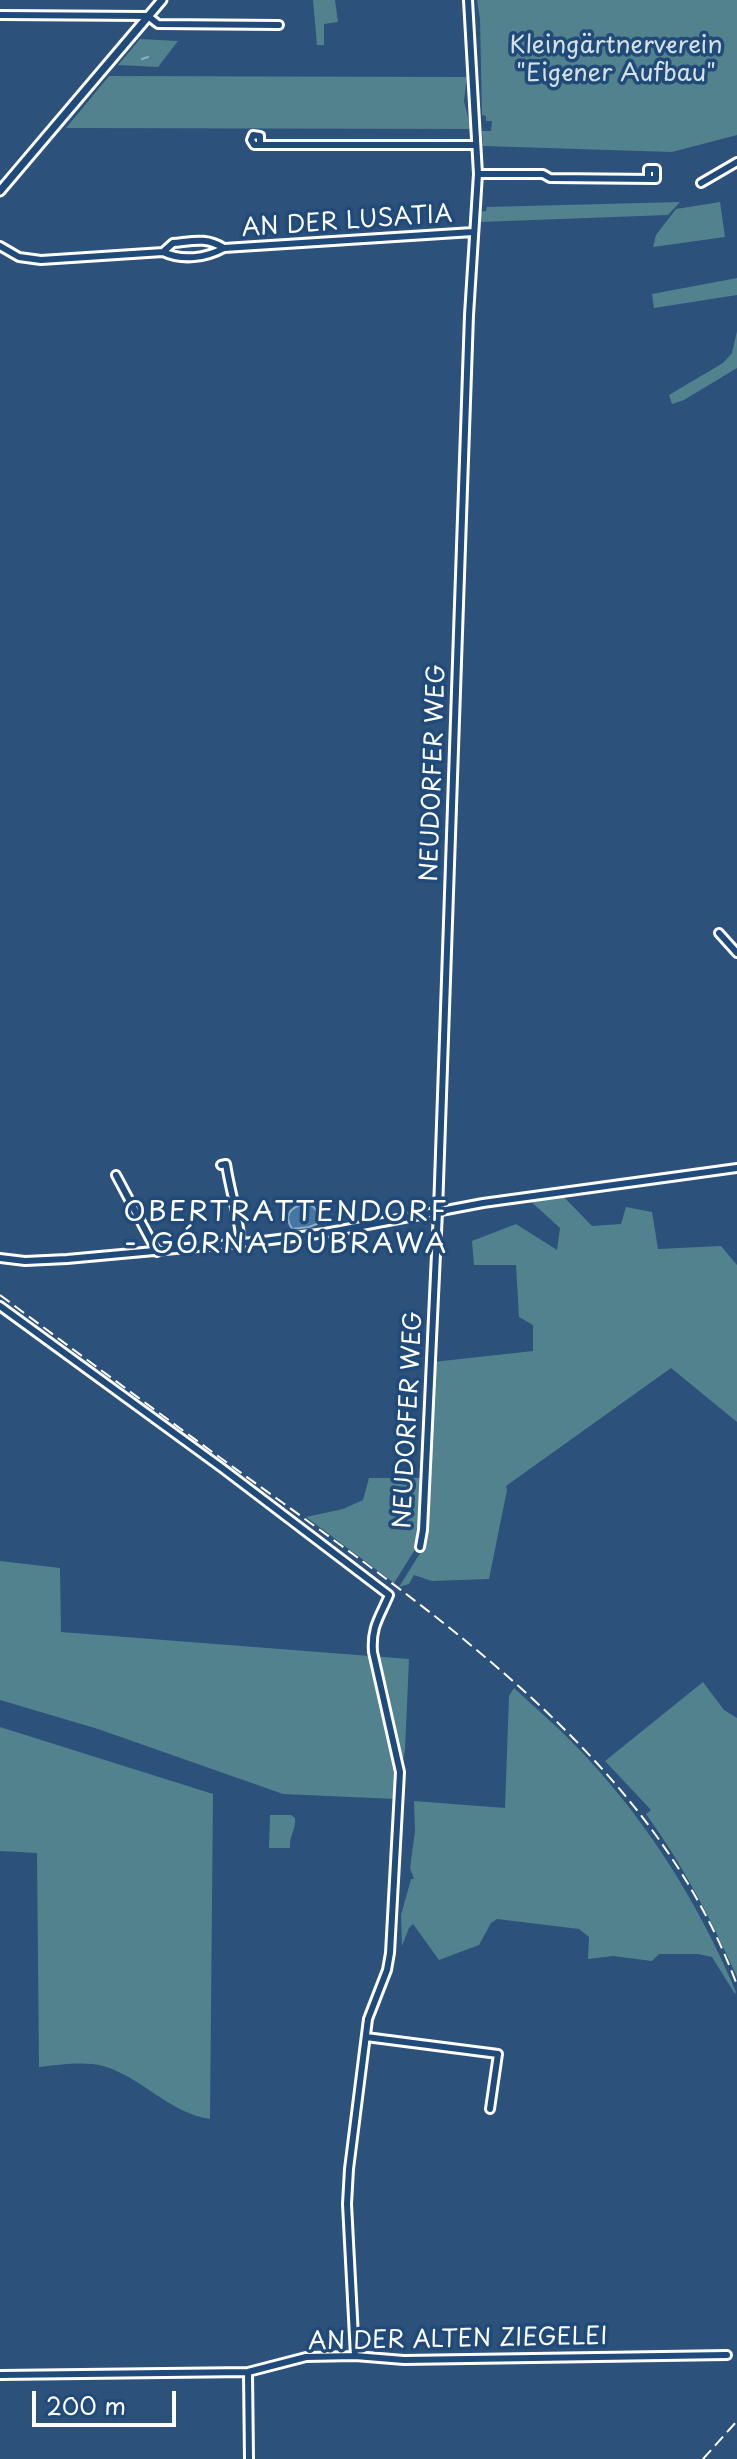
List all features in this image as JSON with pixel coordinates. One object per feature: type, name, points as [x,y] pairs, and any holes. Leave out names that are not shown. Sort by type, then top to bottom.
[{"type":"main road","points":[[0,191],[162,0]]},
{"type":"street","name":"NEUDORFER WEG","points":[[420,1547],[438,1211],[473,232],[478,174],[468,0]]},
{"type":"street","points":[[0,15],[148,16],[158,24],[279,25]]},
{"type":"street","points":[[260,145],[476,145]]},
{"type":"street","points":[[701,183],[737,162]]},
{"type":"street","points":[[478,174],[648,179]]},
{"type":"street","name":"AN DER LUSATIA","points":[[0,246],[19,257],[41,260],[163,252],[176,258],[213,255],[224,248],[473,232]]},
{"type":"street","name":"AN DER LUSATIA","points":[[163,252],[173,243],[195,241],[212,240],[224,248]]},
{"type":"street","points":[[719,933],[737,953]]},
{"type":"street","points":[[221,1165],[226,1164],[240,1225],[241,1244]]},
{"type":"street","points":[[0,1258],[46,1260],[241,1244],[325,1233],[438,1211],[737,1168]]},
{"type":"street","points":[[116,1175],[157,1252]]},
{"type":"street","points":[[0,1306],[389,1595],[375,1622],[372,1640],[400,1765],[400,1796],[390,1953],[387,1970],[371,2007],[349,2169],[347,2204],[355,2356]]},
{"type":"street","points":[[366,2037],[498,2054],[490,2109]]},
{"type":"street","name":"AN DER ALTEN ZIEGELEI","points":[[0,2375],[248,2372],[306,2357],[355,2356],[404,2360],[727,2355]]},
{"type":"street","points":[[248,2372],[249,2459]]},
{"type":"green space","points":[[313,0],[335,0],[338,22],[324,24],[324,45],[317,45]]},
{"type":"green space","name":"Kleingärtnerverein \"Eigener Aufbau\"","points":[[477,0],[737,0],[737,135],[672,152],[483,146],[482,131],[491,131],[492,121],[486,121],[486,116],[482,115]]},
{"type":"green space","points":[[140,39],[178,41],[158,67],[118,65]]},
{"type":"green space","points":[[109,76],[467,77],[464,101],[471,129],[66,128]]},
{"type":"green space","points":[[680,202],[668,215],[480,222],[480,212],[486,211],[487,207]]},
{"type":"green space","points":[[720,202],[725,237],[653,247],[656,235],[676,209]]},
{"type":"green space","points":[[737,278],[737,295],[654,308],[652,294]]},
{"type":"green space","points":[[737,331],[737,368],[672,404],[669,395],[723,363],[732,353]]},
{"type":"green space","points":[[561,1194],[592,1226],[621,1224],[626,1207],[652,1212],[658,1249],[721,1246],[737,1265],[737,1422],[671,1368],[506,1486],[489,1579],[432,1581],[414,1575],[409,1584],[399,1587],[422,1550],[425,1536],[433,1362],[533,1351],[533,1325],[519,1317],[516,1265],[474,1265],[472,1241],[516,1224],[557,1250],[560,1228],[527,1198]]},
{"type":"green space","points":[[369,1478],[423,1478],[419,1539],[394,1583],[306,1517],[343,1509],[363,1500]]},
{"type":"green space","points":[[0,1561],[60,1568],[61,1632],[409,1659],[405,1750],[395,1799],[283,1794],[98,1729],[0,1700]]},
{"type":"green space","points":[[703,1682],[724,1710],[737,1718],[737,1977],[696,1893],[646,1814],[651,1810],[605,1761]]},
{"type":"green space","points":[[514,1688],[595,1766],[643,1825],[703,1922],[735,1994],[712,1957],[659,1954],[652,1961],[613,1956],[588,1959],[589,1937],[579,1929],[497,1919],[491,1923],[479,1945],[439,1960],[413,1924],[402,1946],[401,1915],[411,1879],[414,1879],[410,1868],[415,1831],[414,1801],[505,1808],[509,1696]]},
{"type":"green space","points":[[0,1727],[213,1794],[210,2119],[181,2110],[130,2078],[103,2066],[39,2067],[37,1853],[0,1851]]},
{"type":"green space","points":[[270,1815],[291,1815],[295,1818],[290,1848],[269,1848]]},
{"type":"water","points":[[303,1204],[311,1205],[316,1210],[317,1224],[292,1229],[289,1213]]},
{"type":"waterway","points":[[142,59],[148,57]]},
{"type":"railway","points":[[0,1295],[418,1603],[547,1712],[605,1772],[657,1837],[702,1908],[737,1985]]},
{"type":"railway","points":[[703,2459],[737,2421]]},
{"type":"district","name":"OBERTRATTENDORF - GÓRNA DUBRAWA","points":[[286,1229]]}]
